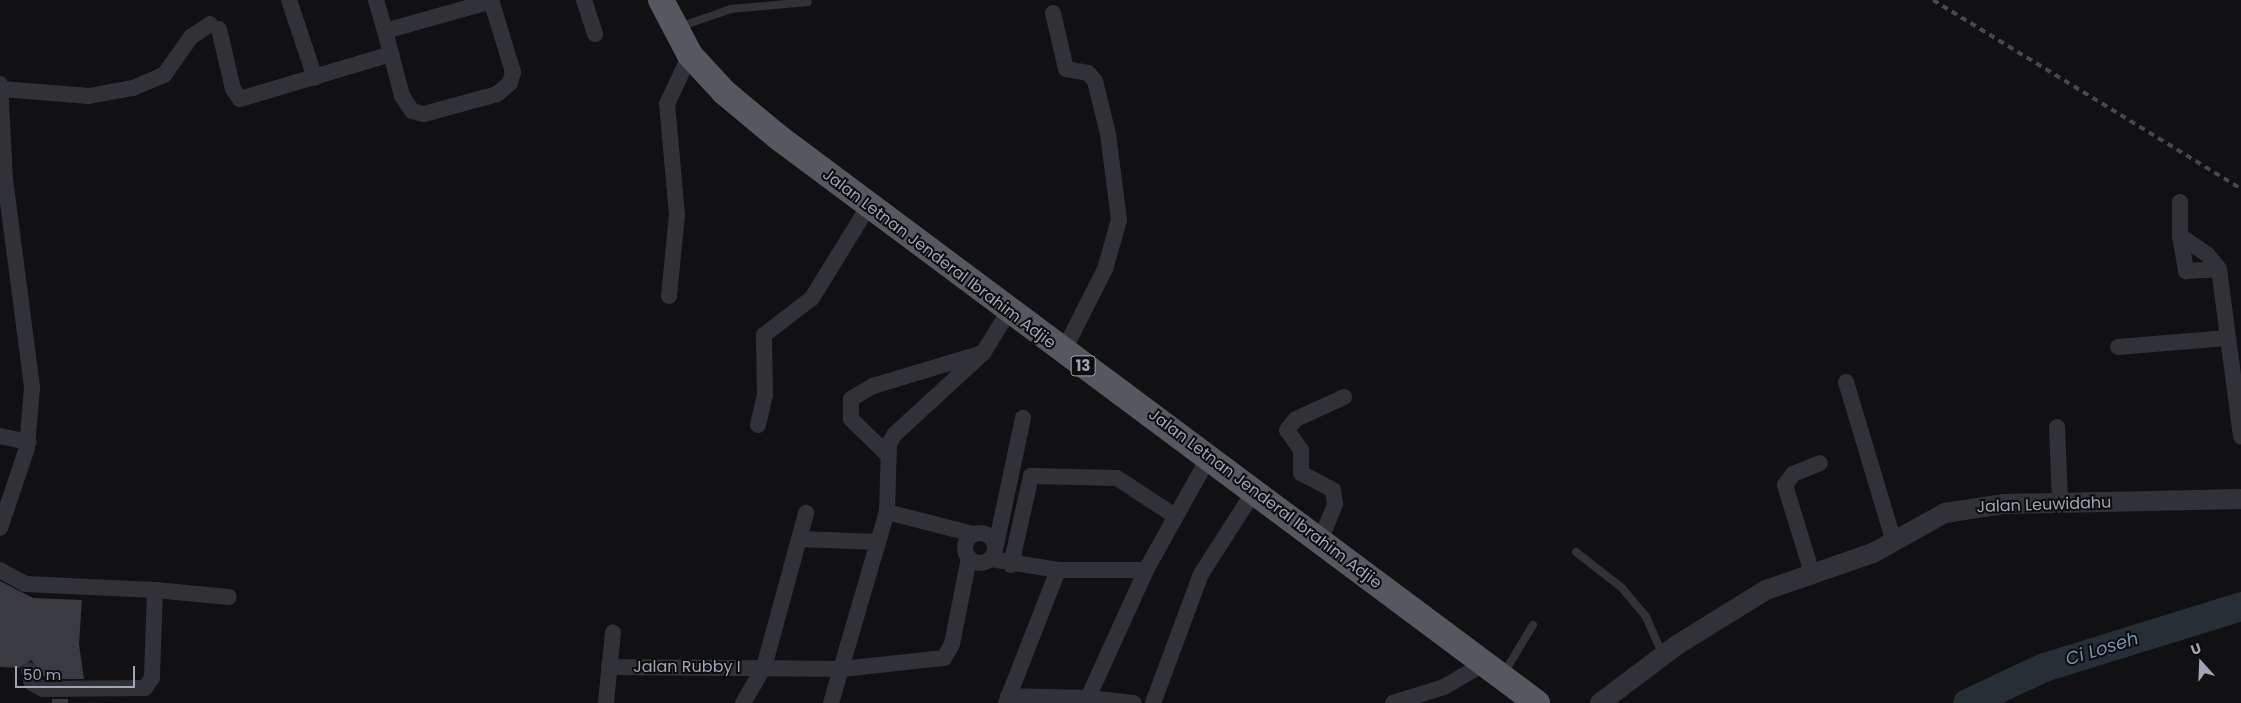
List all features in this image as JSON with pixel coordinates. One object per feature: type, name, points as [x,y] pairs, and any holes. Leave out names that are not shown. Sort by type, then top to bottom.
[{"type":"highway","name":"Jalan Letnan Jenderal Ibrahim Adjie","points":[[661,0],[690,56],[724,92],[868,207],[1063,352],[1255,490],[1537,703]]},
{"type":"street","points":[[289,0],[315,78]]},
{"type":"street","points":[[376,0],[402,96],[417,114],[497,94],[510,83],[513,72],[492,0],[385,31]]},
{"type":"street","points":[[584,0],[595,34]]},
{"type":"street","points":[[1053,14],[1066,69],[1088,74],[1095,81],[1108,134],[1119,220],[1105,269],[1063,352]]},
{"type":"street","points":[[0,528],[20,479],[28,445],[32,388],[5,179],[1,87],[89,96],[134,88],[164,75],[191,38],[215,26],[233,89],[240,99],[391,54]]},
{"type":"street","points":[[669,296],[677,215],[667,104],[690,56]]},
{"type":"street","points":[[2180,202],[2180,236],[2186,271],[2219,269]]},
{"type":"street","points":[[758,425],[765,395],[764,335],[812,298],[868,207]]},
{"type":"street","points":[[2180,236],[2207,254],[2219,269],[2241,437]]},
{"type":"street","points":[[831,703],[886,512],[887,454],[895,434],[983,353],[1009,311]]},
{"type":"street","points":[[2118,347],[2228,338]]},
{"type":"street","points":[[887,454],[850,419],[851,399],[873,386],[983,353]]},
{"type":"street","points":[[1846,382],[1893,539]]},
{"type":"street","points":[[1321,539],[1335,504],[1333,490],[1301,473],[1301,450],[1287,430],[1296,419],[1344,397]]},
{"type":"street","points":[[973,534],[965,548],[969,558],[980,563],[993,552],[1023,418]]},
{"type":"street","points":[[2057,427],[2060,502]]},
{"type":"street","points":[[0,436],[28,445]]},
{"type":"street","points":[[1088,698],[1146,570],[1209,457]]},
{"type":"street","points":[[1812,573],[1785,485],[1793,474],[1820,463]]},
{"type":"street","points":[[1011,476],[1117,478],[1175,516]]},
{"type":"street","points":[[1012,565],[1031,476]]},
{"type":"street","points":[[1153,703],[1201,574],[1255,490]]},
{"type":"street","name":"Jalan Leuwidahu","points":[[1600,703],[1662,655],[1766,590],[1812,573],[1855,561],[1893,539],[1967,507],[2060,502],[2241,499]]},
{"type":"street","points":[[886,512],[973,534],[987,534],[993,552],[1012,565],[1058,570],[1146,570]]},
{"type":"street","points":[[743,703],[764,668],[806,513]]},
{"type":"street","points":[[800,539],[878,542]]},
{"type":"street","name":"Jalan Rubby I","points":[[609,667],[842,669],[944,658],[952,644],[969,558]]},
{"type":"street","points":[[0,570],[25,584],[155,590],[229,597]]},
{"type":"street","points":[[1058,570],[1007,699],[1088,698],[1134,703]]},
{"type":"street","points":[[28,670],[32,683],[43,688],[145,688],[152,678],[155,590]]},
{"type":"street","points":[[606,703],[612,632]]},
{"type":"street","points":[[1393,703],[1494,669]]},
{"type":"lane","points":[[674,28],[731,8],[808,2]]},
{"type":"lane","points":[[1576,552],[1622,588],[1646,617],[1662,655]]},
{"type":"lane","points":[[1494,669],[1533,625]]},
{"type":"building","points":[[0,581],[33,598],[82,600],[79,644],[84,679],[46,679],[31,660],[19,668],[0,667]]},
{"type":"building","points":[[52,699],[68,699],[68,703],[52,703]]},
{"type":"waterway","name":"Ci Loseh","points":[[1967,703],[2044,667],[2241,606]]},
{"type":"railway","points":[[1933,0],[2241,189]]}]
